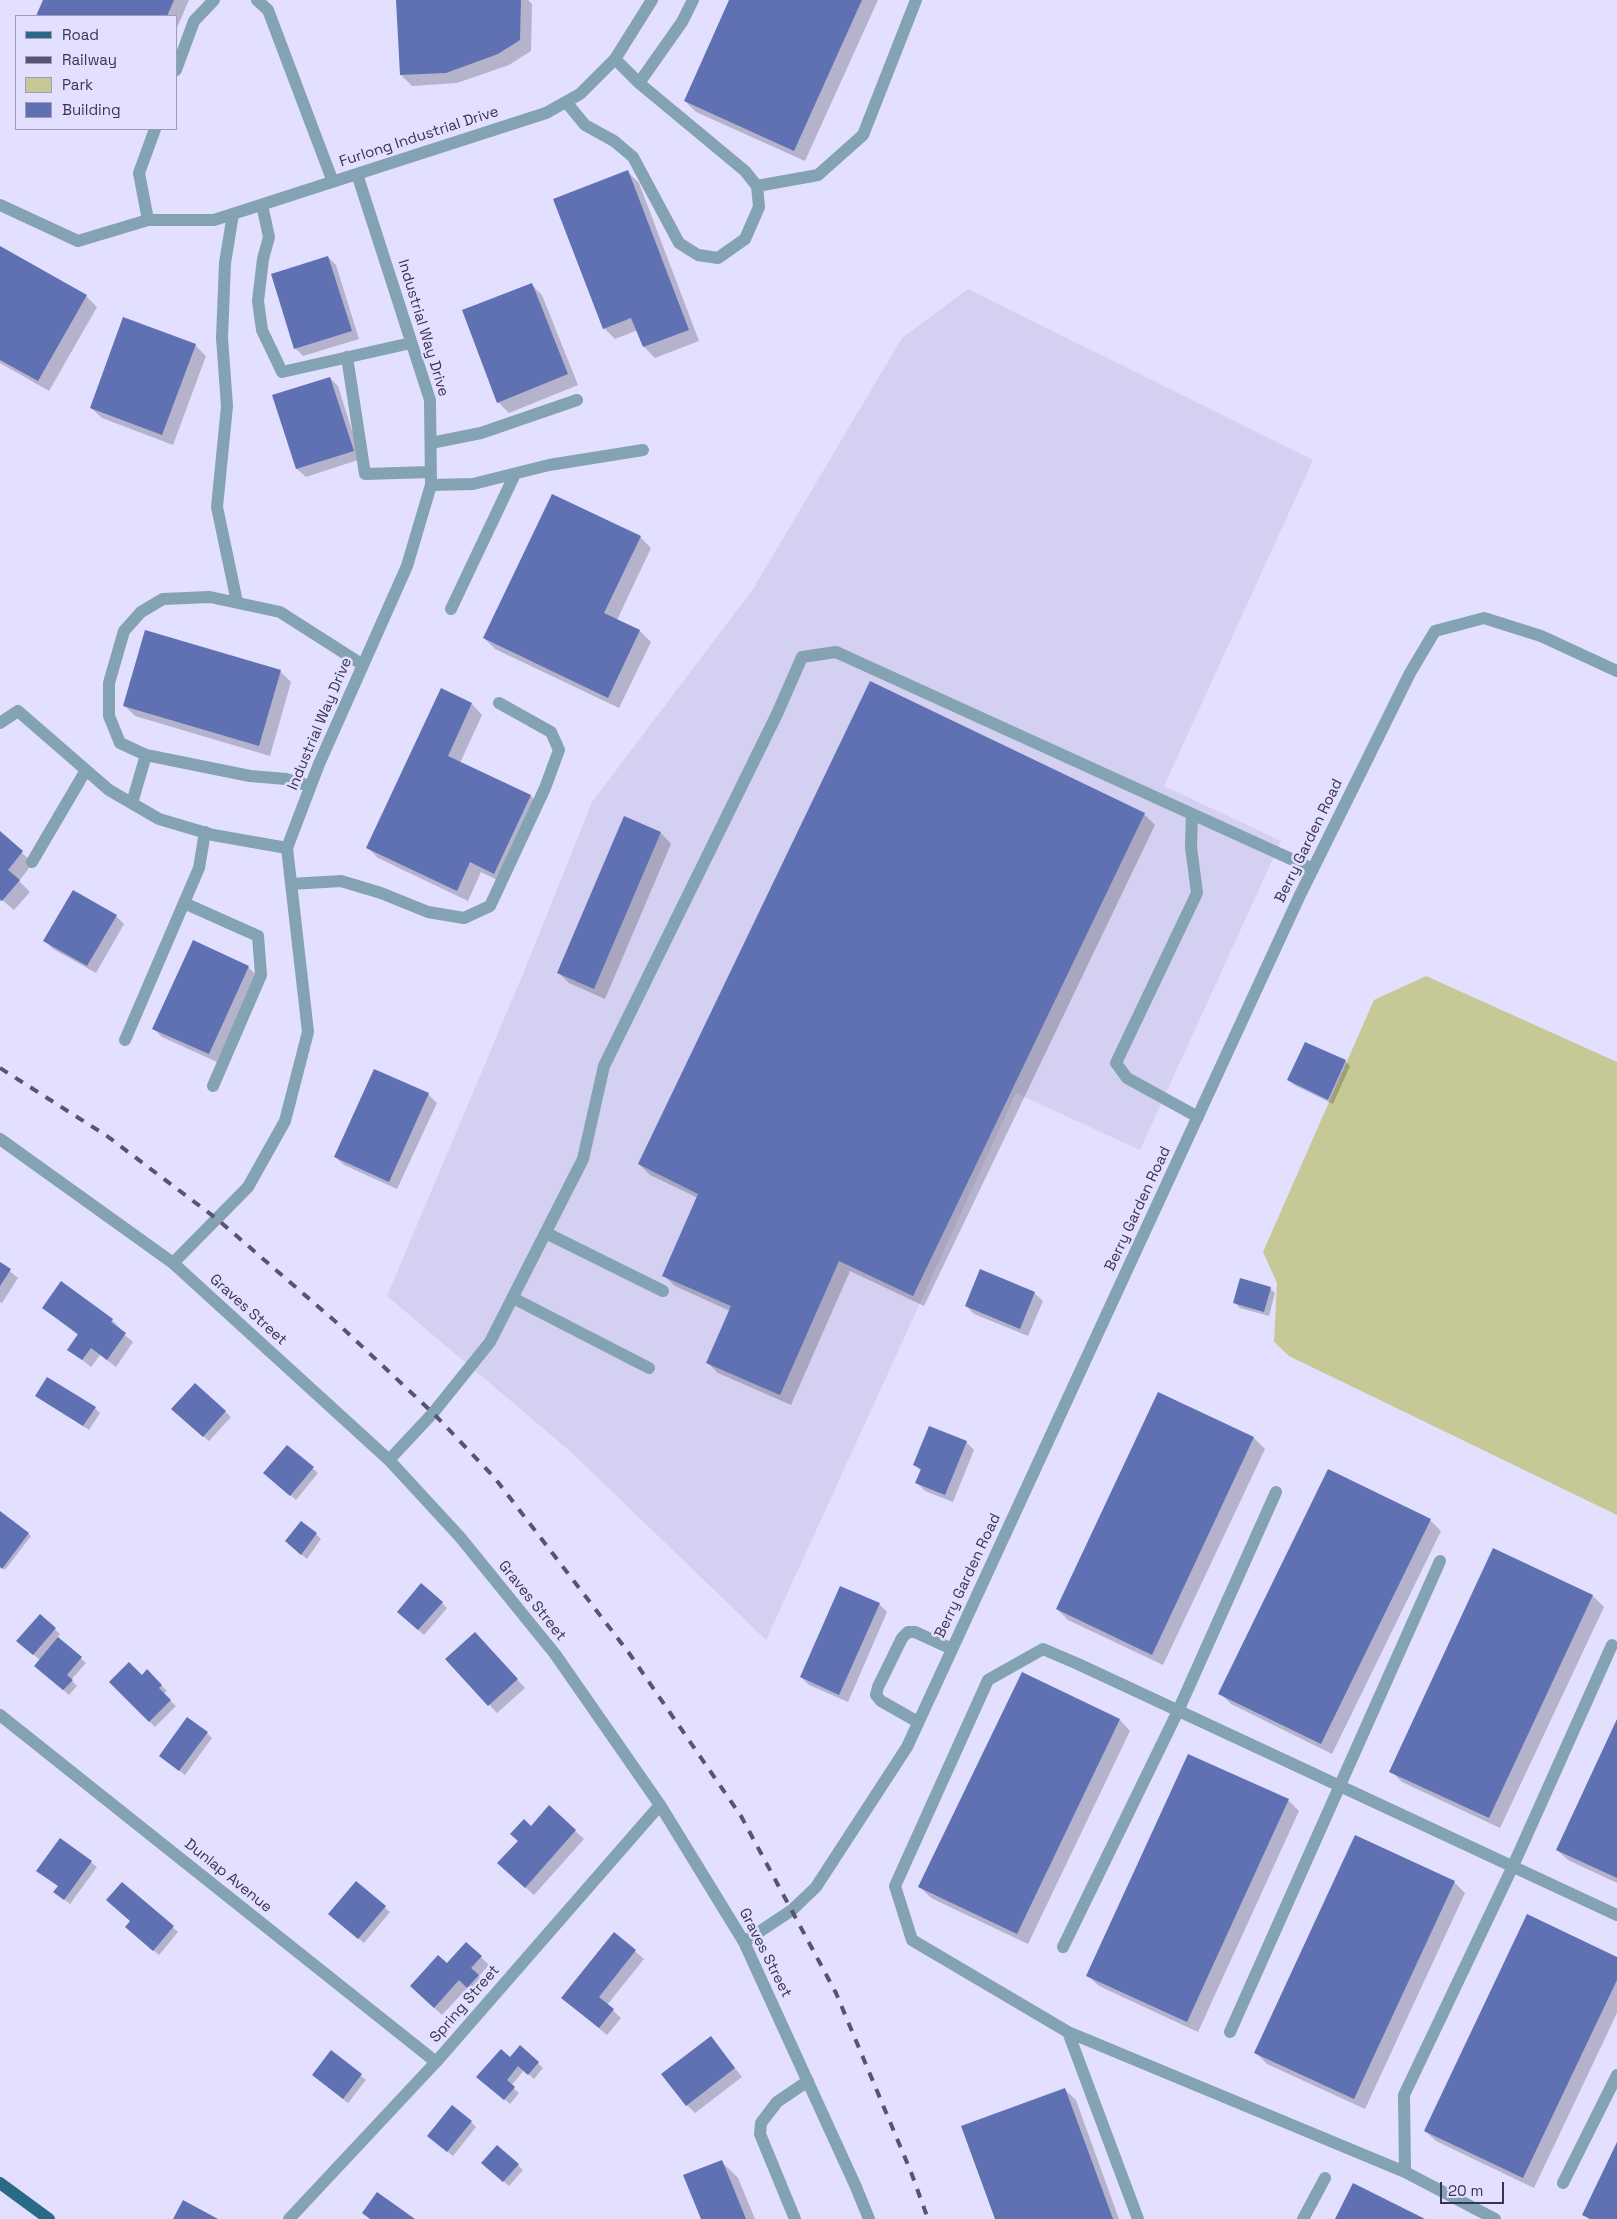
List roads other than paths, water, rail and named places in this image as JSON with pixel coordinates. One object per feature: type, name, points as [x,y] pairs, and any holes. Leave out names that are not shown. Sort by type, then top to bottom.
[{"type":"main road","points":[[0,2184],[49,2219]]},
{"type":"street","points":[[178,65],[194,21],[214,0]]},
{"type":"street","points":[[256,0],[268,10],[333,182]]},
{"type":"street","name":"Furlong Industrial Drive","points":[[0,205],[78,242],[148,220],[214,220],[262,205],[546,113],[580,94],[615,59],[652,0]]},
{"type":"street","points":[[639,83],[682,22],[693,0]]},
{"type":"street","points":[[757,186],[818,175],[863,135],[916,0]]},
{"type":"street","points":[[566,102],[585,125],[614,141],[633,157],[680,243],[698,256],[718,258],[745,239],[759,207],[757,186],[745,171],[639,83],[615,59]]},
{"type":"street","points":[[148,220],[140,173],[155,130]]},
{"type":"street","name":"Industrial Way Drive","points":[[173,1263],[248,1187],[285,1121],[308,1032],[287,848],[310,786],[407,566],[431,479],[430,400],[358,174]]},
{"type":"street","points":[[262,205],[269,237],[263,259],[258,301],[262,330],[282,372],[411,342]]},
{"type":"street","points":[[233,214],[225,264],[222,338],[227,406],[217,508],[237,602]]},
{"type":"street","points":[[347,357],[365,474],[473,484],[549,465],[643,450]]},
{"type":"street","points":[[430,443],[481,433],[577,400]]},
{"type":"street","points":[[451,609],[515,474]]},
{"type":"street","points":[[310,786],[286,779],[250,776],[146,755],[120,743],[109,716],[109,683],[124,631],[141,612],[163,599],[210,597],[280,612],[363,665]]},
{"type":"street","name":"Berry Garden Road","points":[[744,1942],[792,1910],[816,1887],[907,1747],[1313,869],[1410,673],[1435,631],[1484,618],[1541,636],[1617,671]]},
{"type":"street","points":[[389,1460],[433,1413],[490,1342],[588,1146],[604,1066],[777,714],[802,657],[836,652],[1313,869]]},
{"type":"street","points":[[291,884],[341,881],[380,893],[428,912],[464,918],[490,906],[545,788],[559,750],[551,732],[498,703]]},
{"type":"street","points":[[0,723],[18,711],[109,790],[159,819],[205,832],[287,848]]},
{"type":"street","points":[[132,803],[146,755]]},
{"type":"street","points":[[32,862],[86,770]]},
{"type":"street","points":[[1192,814],[1191,847],[1197,893],[1116,1063],[1127,1078],[1198,1117]]},
{"type":"street","points":[[125,1040],[199,868],[205,832]]},
{"type":"street","points":[[184,903],[258,936],[261,974],[213,1086]]},
{"type":"street","name":"Graves Street","points":[[0,1139],[173,1263],[389,1460],[460,1537],[555,1654],[660,1804],[744,1942],[808,2080],[869,2219]]},
{"type":"street","points":[[546,1233],[663,1291]]},
{"type":"street","points":[[512,1298],[649,1368]]},
{"type":"street","points":[[1063,1947],[1178,1710],[1276,1492]]},
{"type":"street","points":[[1230,2032],[1440,1560]]},
{"type":"street","points":[[918,1722],[881,1701],[876,1694],[878,1687],[902,1638],[908,1632],[916,1632],[952,1649]]},
{"type":"street","points":[[1405,2172],[1404,2095],[1513,1866],[1612,1645]]},
{"type":"street","points":[[1495,2219],[1405,2172],[1068,2032],[912,1940],[895,1886],[988,1680],[1043,1650],[1178,1710],[1617,1915]]},
{"type":"street","name":"Dunlap Avenue","points":[[0,1715],[436,2062]]},
{"type":"street","name":"Spring Street","points":[[289,2219],[436,2062],[660,1804]]},
{"type":"street","points":[[1068,2032],[1138,2219]]},
{"type":"street","points":[[1562,2183],[1617,2075]]},
{"type":"street","points":[[795,2219],[760,2134],[761,2123],[777,2102],[808,2080]]},
{"type":"street","points":[[1303,2219],[1325,2178]]},
{"type":"railway","points":[[0,1068],[107,1136],[217,1219],[336,1322],[433,1413],[494,1477],[629,1653],[741,1816],[836,1993],[911,2172],[928,2219]]}]
